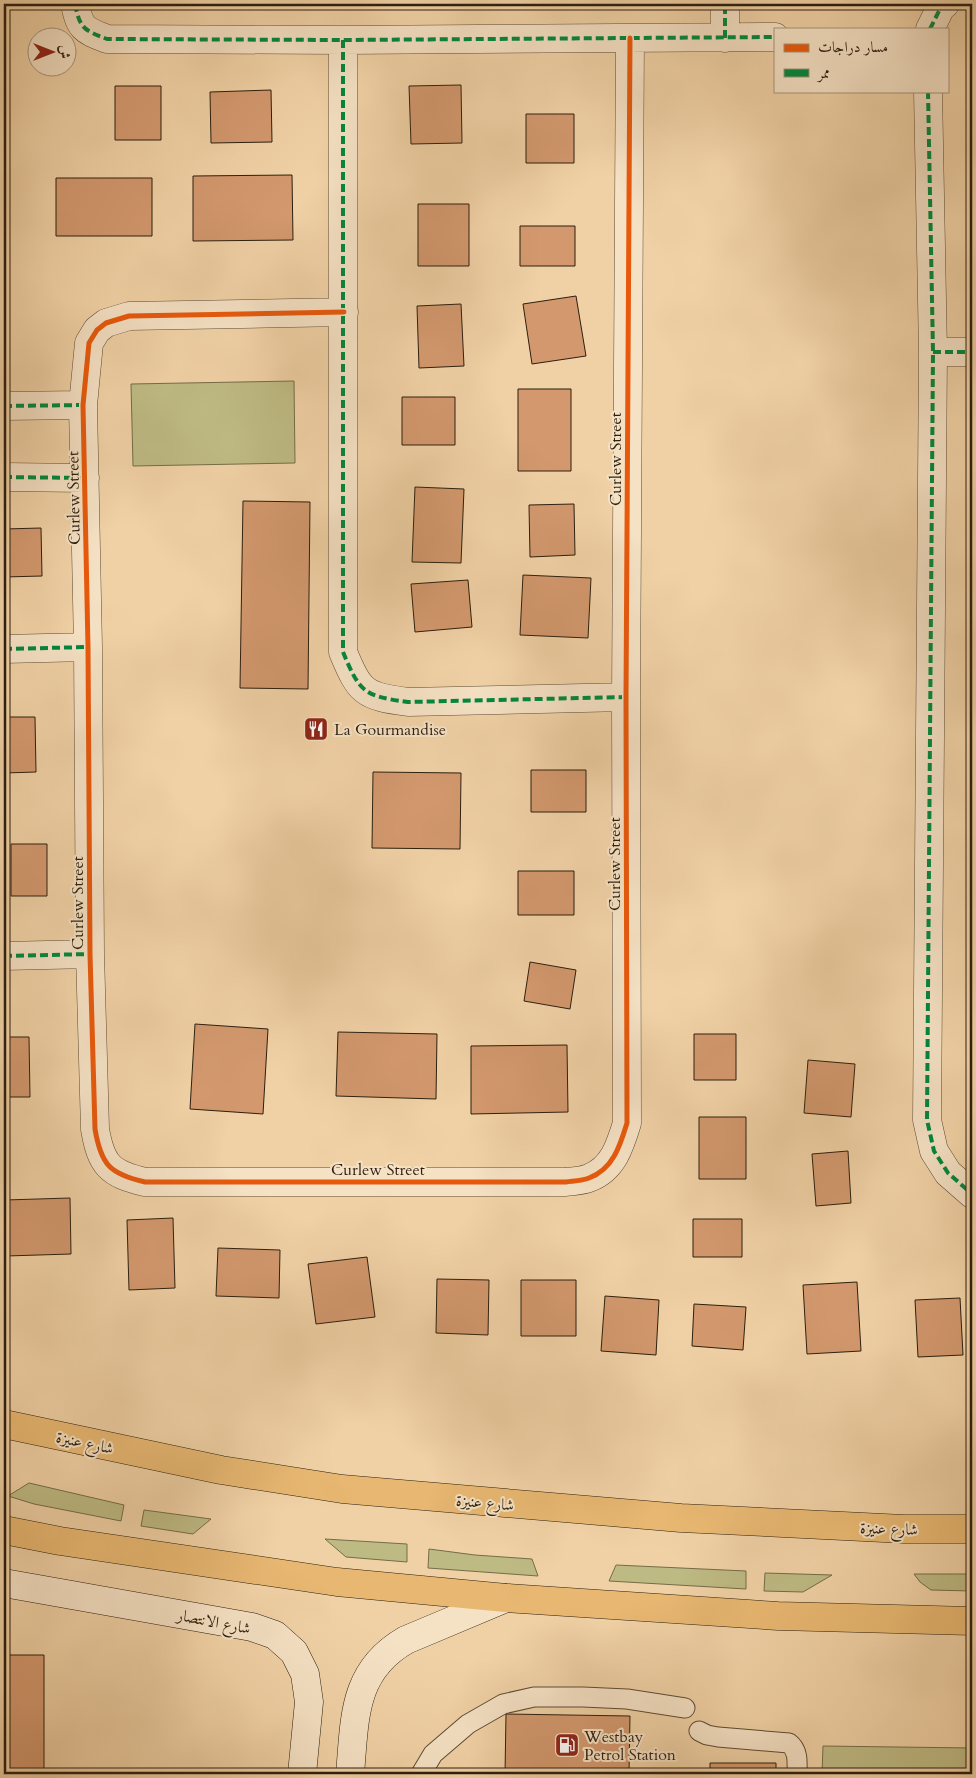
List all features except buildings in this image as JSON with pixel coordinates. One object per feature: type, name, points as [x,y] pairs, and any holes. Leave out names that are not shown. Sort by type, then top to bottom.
[{"type":"highway","name":"شارع عنيزة","points":[[4,1424],[221,1470],[342,1489],[681,1518],[904,1529],[972,1529]]},
{"type":"highway","points":[[4,1530],[60,1541],[338,1582],[506,1598],[778,1616],[972,1621]]},
{"type":"street","points":[[75,4],[78,19],[87,31],[107,39],[343,40],[774,37]]},
{"type":"street","points":[[725,4],[725,38]]},
{"type":"street","points":[[930,28],[941,7],[945,4]]},
{"type":"street","name":"Curlew Street","points":[[344,312],[129,316],[106,323],[97,330],[89,343],[83,405],[88,647],[90,954],[95,1129],[98,1150],[109,1166],[124,1177],[145,1182],[566,1182],[588,1178],[606,1168],[618,1151],[627,1123],[626,697],[630,38]]},
{"type":"street","points":[[343,40],[343,652],[353,675],[364,691],[383,698],[408,702],[626,697]]},
{"type":"street","points":[[928,92],[933,352],[927,1120],[934,1151],[948,1173],[972,1194]]},
{"type":"street","points":[[933,352],[972,352]]},
{"type":"street","points":[[4,406],[83,405]]},
{"type":"street","points":[[4,476],[85,478]]},
{"type":"street","points":[[4,649],[88,647]]},
{"type":"street","points":[[4,956],[90,954]]},
{"type":"street","name":"شارع الانتصار","points":[[4,1583],[252,1627],[275,1635],[294,1652],[305,1674],[308,1702],[302,1774]]},
{"type":"street","points":[[350,1774],[357,1708],[363,1688],[377,1663],[391,1649],[406,1640],[506,1598]]},
{"type":"lane","points":[[421,1774],[434,1754],[468,1724],[503,1704],[534,1697],[583,1697],[627,1699],[685,1708]]},
{"type":"lane","points":[[699,1731],[718,1737],[789,1743],[794,1747],[796,1753],[797,1774]]},
{"type":"shaded area","points":[[294,381],[295,463],[133,466],[131,384]]},
{"type":"shaded area","points":[[29,1483],[124,1505],[121,1521],[34,1504],[8,1496]]},
{"type":"shaded area","points":[[144,1510],[211,1519],[193,1534],[141,1526]]},
{"type":"shaded area","points":[[325,1539],[407,1544],[407,1562],[346,1557]]},
{"type":"shaded area","points":[[429,1549],[475,1555],[532,1559],[538,1576],[428,1568]]},
{"type":"shaded area","points":[[616,1565],[746,1571],[746,1589],[609,1581]]},
{"type":"shaded area","points":[[765,1573],[832,1575],[803,1592],[764,1591]]},
{"type":"shaded area","points":[[914,1574],[972,1574],[972,1591],[931,1590],[920,1582]]},
{"type":"shaded area","points":[[823,1746],[972,1748],[972,1774],[822,1774]]},
{"type":"marked path","points":[[75,4],[79,19],[84,28],[107,39],[343,40],[774,37]]},
{"type":"marked path","points":[[725,4],[725,38]]},
{"type":"marked path","points":[[930,28],[941,7],[945,4]]},
{"type":"marked path","points":[[343,40],[343,652],[349,666],[359,684],[365,690],[382,697],[408,702],[626,697]]},
{"type":"marked path","points":[[928,92],[933,352],[927,1120],[934,1151],[948,1173],[972,1194]]},
{"type":"marked path","points":[[933,352],[972,352]]},
{"type":"marked path","points":[[4,406],[83,405]]},
{"type":"marked path","points":[[4,477],[85,478]]},
{"type":"marked path","points":[[4,649],[88,647]]},
{"type":"marked path","points":[[4,956],[90,954]]},
{"type":"cycle path","points":[[344,312],[129,316],[106,323],[97,330],[89,343],[83,405],[88,647],[90,954],[95,1129],[97,1141],[100,1151],[109,1166],[123,1175],[145,1182],[566,1182],[586,1179],[597,1174],[610,1163],[627,1123],[626,697],[630,38]]},
{"type":"place","name":"La Gourmandise","points":[[316,729]]},
{"type":"place","name":"Westbay Petrol Station","points":[[567,1745]]}]
